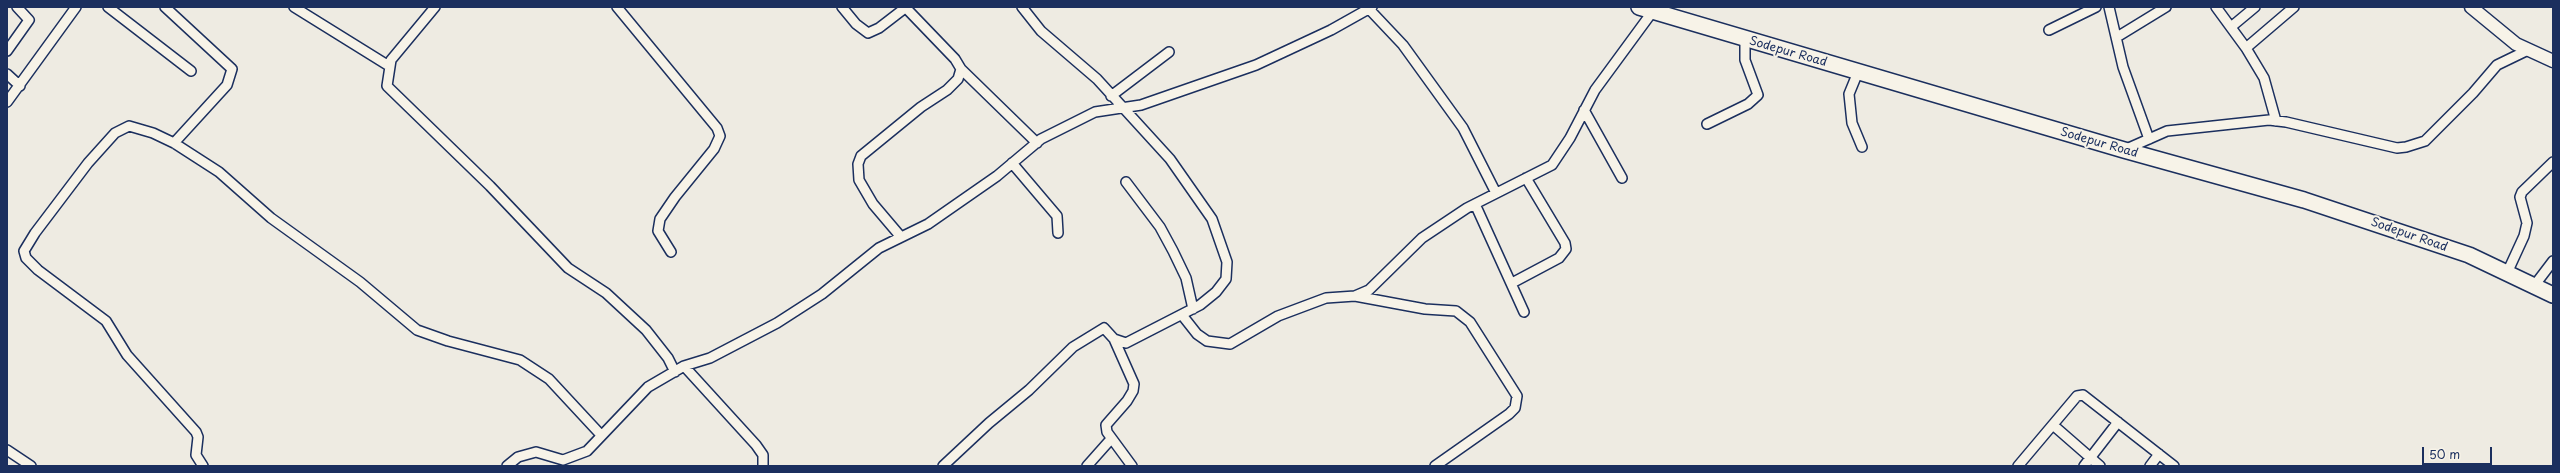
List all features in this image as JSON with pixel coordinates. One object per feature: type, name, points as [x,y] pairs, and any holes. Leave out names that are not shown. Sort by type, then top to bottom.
[{"type":"main road","name":"Sodepur Road","points":[[1639,7],[2124,150],[2304,200],[2469,255],[2553,295]]},
{"type":"street","points":[[7,51],[28,20],[17,7]]},
{"type":"street","points":[[7,102],[76,7]]},
{"type":"street","points":[[108,7],[191,71]]},
{"type":"street","points":[[165,7],[232,69],[227,85],[174,143]]},
{"type":"street","points":[[294,7],[389,66]]},
{"type":"street","points":[[435,7],[397,49],[389,66],[387,86],[490,186],[568,268],[606,293],[646,330],[668,358],[675,372]]},
{"type":"street","points":[[617,7],[718,128],[720,136],[714,149],[675,197],[660,219],[658,231],[671,252]]},
{"type":"street","points":[[842,7],[856,24],[868,33],[879,28],[905,8],[955,59],[961,69],[1037,143]]},
{"type":"street","points":[[1022,7],[1041,31],[1078,61],[1170,159],[1212,219],[1227,262],[1226,279],[1216,292],[1193,309],[1126,344],[1114,340]]},
{"type":"street","points":[[2049,30],[2096,7]]},
{"type":"street","points":[[2109,7],[2117,37],[2122,67],[2149,139]]},
{"type":"street","points":[[2117,37],[2166,7]]},
{"type":"street","points":[[2231,27],[2255,7]]},
{"type":"street","points":[[2246,48],[2294,7]]},
{"type":"street","points":[[2471,7],[2516,44],[2553,61]]},
{"type":"street","points":[[507,466],[518,457],[536,452],[561,463],[587,451],[648,387],[684,366],[710,358],[777,323],[822,294],[879,248],[928,224],[1037,143],[1095,112],[1141,105],[1256,65],[1331,30],[1370,8],[1403,45],[1463,128],[1496,193]]},
{"type":"street","points":[[2218,8],[2246,48],[2264,78],[2276,121]]},
{"type":"street","points":[[1355,296],[1369,290],[1422,238],[1475,204],[1552,165],[1595,90],[1653,11]]},
{"type":"street","points":[[1707,124],[1748,104],[1758,95],[1745,60],[1745,39]]},
{"type":"street","points":[[2124,150],[2167,131],[2276,121],[2397,148],[2413,145],[2424,141],[2473,92],[2497,65],[2528,50]]},
{"type":"street","points":[[1111,96],[1168,52]]},
{"type":"street","points":[[902,237],[873,204],[859,180],[858,164],[861,156],[921,107],[947,90],[958,80],[961,69]]},
{"type":"street","points":[[1858,72],[1849,94],[1852,123],[1862,147]]},
{"type":"street","points":[[7,74],[20,86]]},
{"type":"street","points":[[1584,110],[1622,178]]},
{"type":"street","points":[[203,466],[196,455],[198,437],[196,432],[127,356],[106,321],[38,270],[26,258],[24,251],[35,233],[88,163],[115,133],[129,126],[153,132],[174,143],[220,172],[272,218],[360,282],[417,330],[448,341],[520,360],[549,380],[601,436]]},
{"type":"street","points":[[2507,273],[2524,236],[2527,223],[2520,197],[2522,192],[2553,162]]},
{"type":"street","points":[[1012,163],[1057,216],[1058,233]]},
{"type":"street","points":[[1512,283],[1559,258],[1566,249],[1565,243],[1526,178]]},
{"type":"street","points":[[1126,182],[1160,227],[1173,251],[1186,278],[1193,309]]},
{"type":"street","points":[[1475,204],[1524,312]]},
{"type":"street","points":[[2534,286],[2553,261]]},
{"type":"street","points":[[1182,315],[1197,334],[1207,341],[1230,344],[1278,316],[1326,298],[1355,296],[1425,309],[1456,311],[1470,322],[1517,396],[1515,408],[1509,414],[1435,466]]},
{"type":"street","points":[[943,466],[989,423],[1029,390],[1073,346],[1104,328],[1114,340],[1134,384],[1133,392],[1127,401],[1106,425],[1111,439],[1132,466]]},
{"type":"street","points":[[684,366],[756,445],[763,454],[763,466]]},
{"type":"street","points":[[2018,466],[2077,396],[2083,395],[2174,466]]},
{"type":"street","points":[[2084,466],[2118,422]]},
{"type":"street","points":[[2053,425],[2100,466]]},
{"type":"street","points":[[1087,466],[1111,439]]},
{"type":"street","points":[[7,450],[31,466]]},
{"type":"street","points":[[2150,466],[2159,454]]}]
